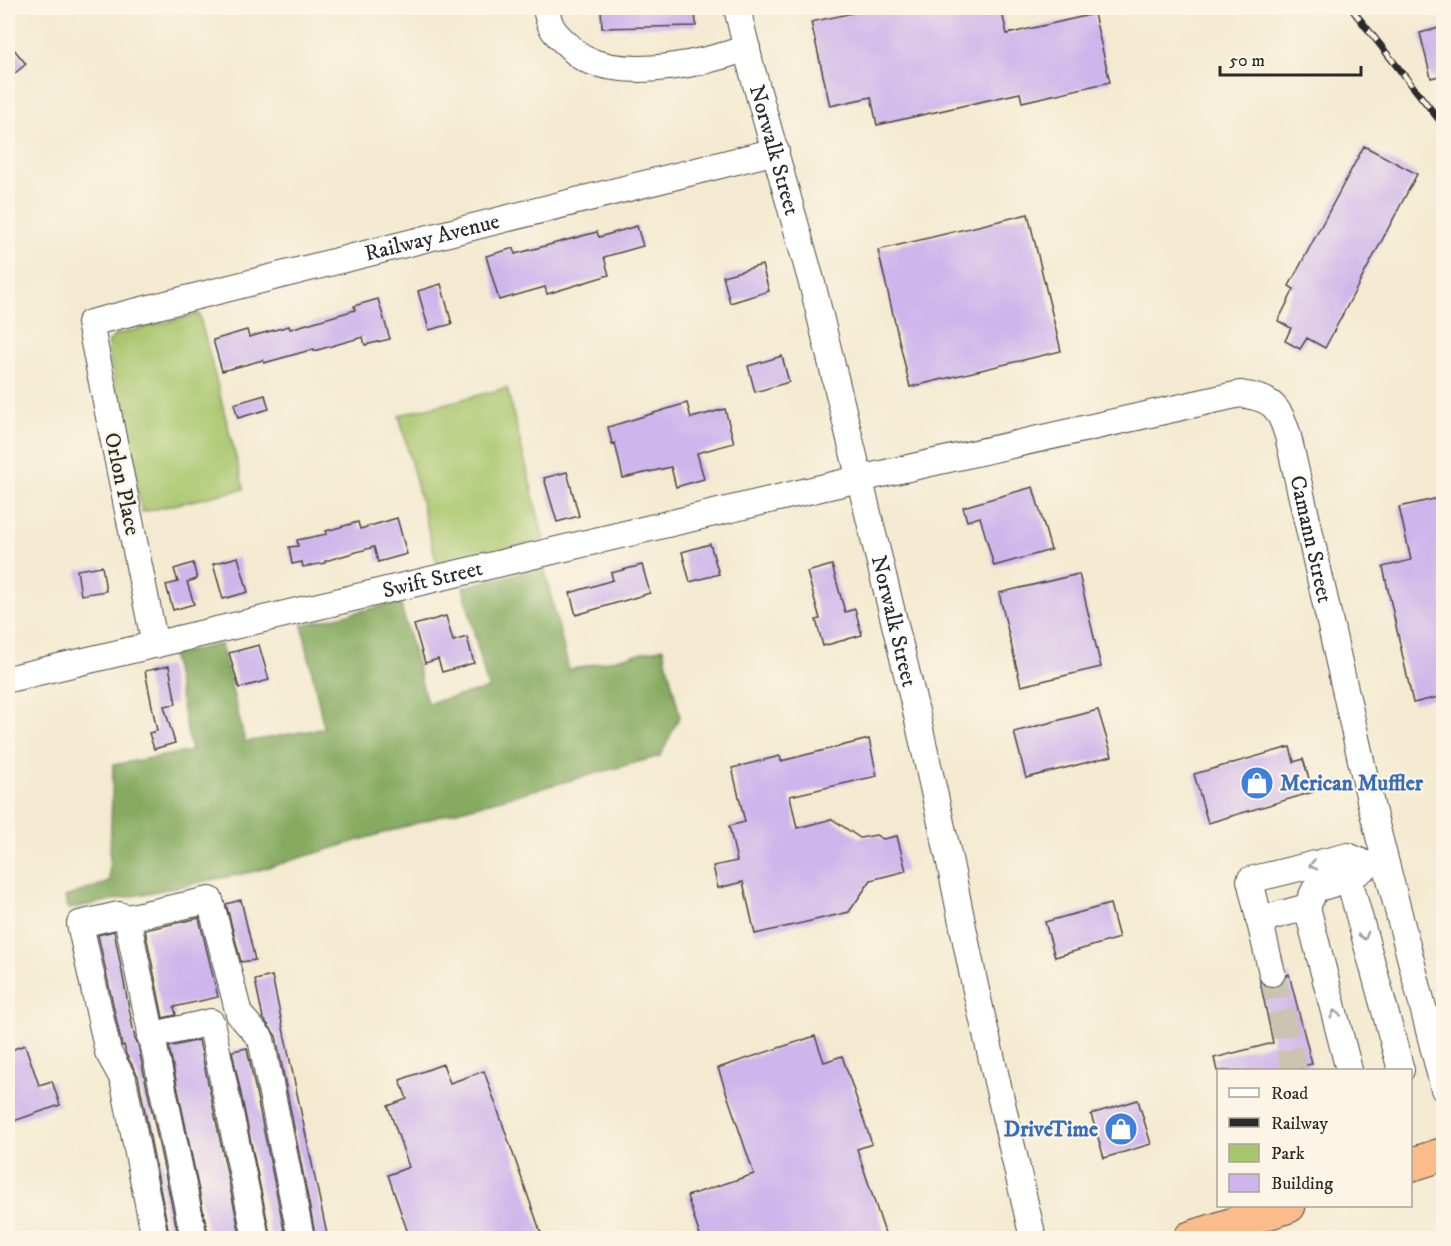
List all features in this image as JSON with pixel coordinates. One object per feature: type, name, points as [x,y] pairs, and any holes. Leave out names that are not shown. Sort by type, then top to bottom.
[{"type":"highway","points":[[1412,1164],[1443,1154]]},
{"type":"highway","points":[[1190,1239],[1286,1207]]},
{"type":"street","points":[[546,8],[548,22],[555,34],[585,60],[608,67],[630,70],[695,63],[747,48]]},
{"type":"street","name":"Norwalk Street","points":[[737,8],[813,287],[931,772],[975,986],[1033,1239]]},
{"type":"street","name":"Railway Avenue","points":[[90,323],[776,151]]},
{"type":"street","name":"Orlon Place","points":[[90,323],[155,645]]},
{"type":"street","name":"Camann Street","points":[[860,479],[1240,394],[1263,398],[1276,406],[1288,436],[1367,868],[1443,1089]]},
{"type":"street","name":"Swift Street","points":[[8,679],[860,479]]},
{"type":"street","points":[[1272,973],[1250,880],[1348,856],[1367,868],[1401,1069]]},
{"type":"street","points":[[1349,1069],[1307,907],[1315,889],[1367,868]]},
{"type":"street","points":[[155,1239],[123,1078],[108,1052],[80,924],[119,915],[126,918],[210,900],[239,1014],[261,1039],[301,1239]]},
{"type":"street","points":[[1259,920],[1307,907]]},
{"type":"street","points":[[126,918],[194,1239]]},
{"type":"street","points":[[150,1036],[239,1014]]},
{"type":"street","points":[[211,1022],[256,1239]]},
{"type":"green space","points":[[199,314],[244,489],[142,512],[108,352],[109,342],[115,335]]},
{"type":"green space","points":[[507,388],[544,540],[437,564],[399,415]]},
{"type":"green space","points":[[544,567],[569,670],[663,648],[680,716],[660,756],[457,811],[256,871],[68,909],[65,897],[109,882],[113,765],[191,751],[172,655],[221,644],[245,742],[324,728],[302,625],[400,602],[427,703],[488,689],[463,587]]},
{"type":"building","points":[[601,8],[695,8],[696,26],[602,28]]},
{"type":"building","points":[[852,8],[1001,8],[1007,34],[1094,14],[1110,82],[1022,102],[1020,93],[877,125],[871,97],[830,106],[811,22],[853,13]]},
{"type":"building","points":[[1443,27],[1443,75],[1431,78],[1420,33]]},
{"type":"building","points":[[8,42],[26,64],[8,79]]},
{"type":"building","points":[[1364,146],[1417,174],[1325,348],[1307,338],[1300,349],[1285,341],[1291,328],[1278,321],[1294,289],[1289,286]]},
{"type":"building","points":[[1028,214],[1061,351],[910,387],[878,250]]},
{"type":"building","points":[[637,226],[643,246],[604,257],[609,275],[547,294],[545,287],[499,300],[486,256],[514,248],[515,254],[597,232],[599,237]]},
{"type":"building","points":[[762,265],[769,291],[730,303],[723,276]]},
{"type":"building","points":[[441,284],[452,324],[429,330],[418,291]]},
{"type":"building","points":[[378,299],[390,339],[365,345],[363,337],[314,351],[314,349],[264,363],[263,360],[222,371],[213,340],[247,330],[249,337],[289,326],[290,329],[355,310],[354,306]]},
{"type":"building","points":[[782,356],[789,382],[755,392],[748,366]]},
{"type":"building","points":[[265,395],[269,409],[238,418],[234,404]]},
{"type":"building","points":[[687,403],[691,418],[725,409],[734,443],[697,453],[704,479],[676,487],[671,467],[623,478],[615,443],[612,444],[608,427]]},
{"type":"building","points":[[567,472],[579,516],[557,522],[544,478]]},
{"type":"building","points":[[1033,487],[1051,550],[994,566],[980,517],[967,521],[963,507]]},
{"type":"building","points":[[1443,497],[1443,696],[1413,703],[1383,567],[1411,560],[1399,507]]},
{"type":"building","points":[[397,518],[407,554],[378,562],[374,547],[325,561],[325,563],[303,567],[302,562],[292,564],[289,547],[298,546],[297,540],[327,534],[326,531],[358,522],[360,529]]},
{"type":"building","points":[[710,544],[719,574],[690,582],[682,552]]},
{"type":"building","points":[[238,557],[248,592],[223,599],[213,564]]},
{"type":"building","points":[[193,563],[197,579],[187,582],[194,604],[173,610],[166,585],[178,582],[174,569]]},
{"type":"building","points":[[642,565],[650,593],[576,615],[570,593],[613,580],[611,573]]},
{"type":"building","points":[[832,565],[845,612],[855,609],[862,635],[823,646],[816,620],[820,619],[807,572]]},
{"type":"building","points":[[102,566],[106,591],[81,595],[77,570]]},
{"type":"building","points":[[1079,574],[1101,667],[1021,686],[999,593]]},
{"type":"building","points":[[446,616],[453,641],[467,637],[474,663],[442,672],[438,659],[425,663],[414,625]]},
{"type":"building","points":[[259,645],[269,680],[239,688],[229,653]]},
{"type":"building","points":[[169,666],[176,704],[164,706],[175,743],[154,749],[149,733],[157,731],[145,671]]},
{"type":"building","points":[[1098,710],[1112,756],[1026,778],[1014,732]]},
{"type":"building","points":[[869,739],[877,776],[790,796],[797,828],[832,819],[860,838],[876,835],[883,839],[897,836],[906,871],[871,880],[849,912],[755,934],[743,882],[718,888],[713,866],[737,861],[729,826],[745,822],[732,768],[780,756],[781,761]]},
{"type":"building","points":[[1290,747],[1294,762],[1303,759],[1313,792],[1208,823],[1194,774]]},
{"type":"building","points":[[241,900],[255,960],[241,962],[226,904]]},
{"type":"building","points":[[1110,904],[1119,938],[1055,957],[1045,922]]},
{"type":"building","points":[[199,918],[218,997],[174,1007],[176,1015],[163,1018],[145,930]]},
{"type":"building","points":[[114,931],[179,1239],[170,1239],[138,1076],[126,1054],[124,1045],[122,1046],[98,935]]},
{"type":"building","points":[[1289,974],[1312,1064],[1301,1066],[1302,1069],[1217,1069],[1217,1071],[1214,1058],[1273,1043],[1260,981],[1267,987],[1275,988],[1283,983]]},
{"type":"building","points":[[272,976],[328,1239],[316,1239],[276,1036],[263,1018],[255,980]]},
{"type":"building","points":[[815,1036],[824,1062],[842,1056],[872,1144],[857,1149],[887,1239],[701,1239],[687,1196],[754,1174],[718,1068]]},
{"type":"building","points":[[199,1040],[241,1239],[209,1239],[169,1047]]},
{"type":"building","points":[[25,1045],[39,1085],[52,1081],[60,1105],[8,1123],[8,1051]]},
{"type":"building","points":[[247,1048],[286,1239],[271,1239],[232,1051]]},
{"type":"building","points":[[443,1064],[450,1083],[484,1071],[543,1239],[410,1239],[388,1175],[409,1167],[388,1106],[407,1099],[400,1080]]},
{"type":"building","name":"DriveTime","points":[[1138,1100],[1151,1144],[1104,1158],[1091,1114]]},
{"type":"tunnel","points":[[1272,973],[1294,1069]]},
{"type":"railway","points":[[1351,8],[1444,126]]},
{"type":"place","name":"Merican Muffler","points":[[1257,783]]},
{"type":"place","name":"DriveTime","points":[[1121,1129]]}]
